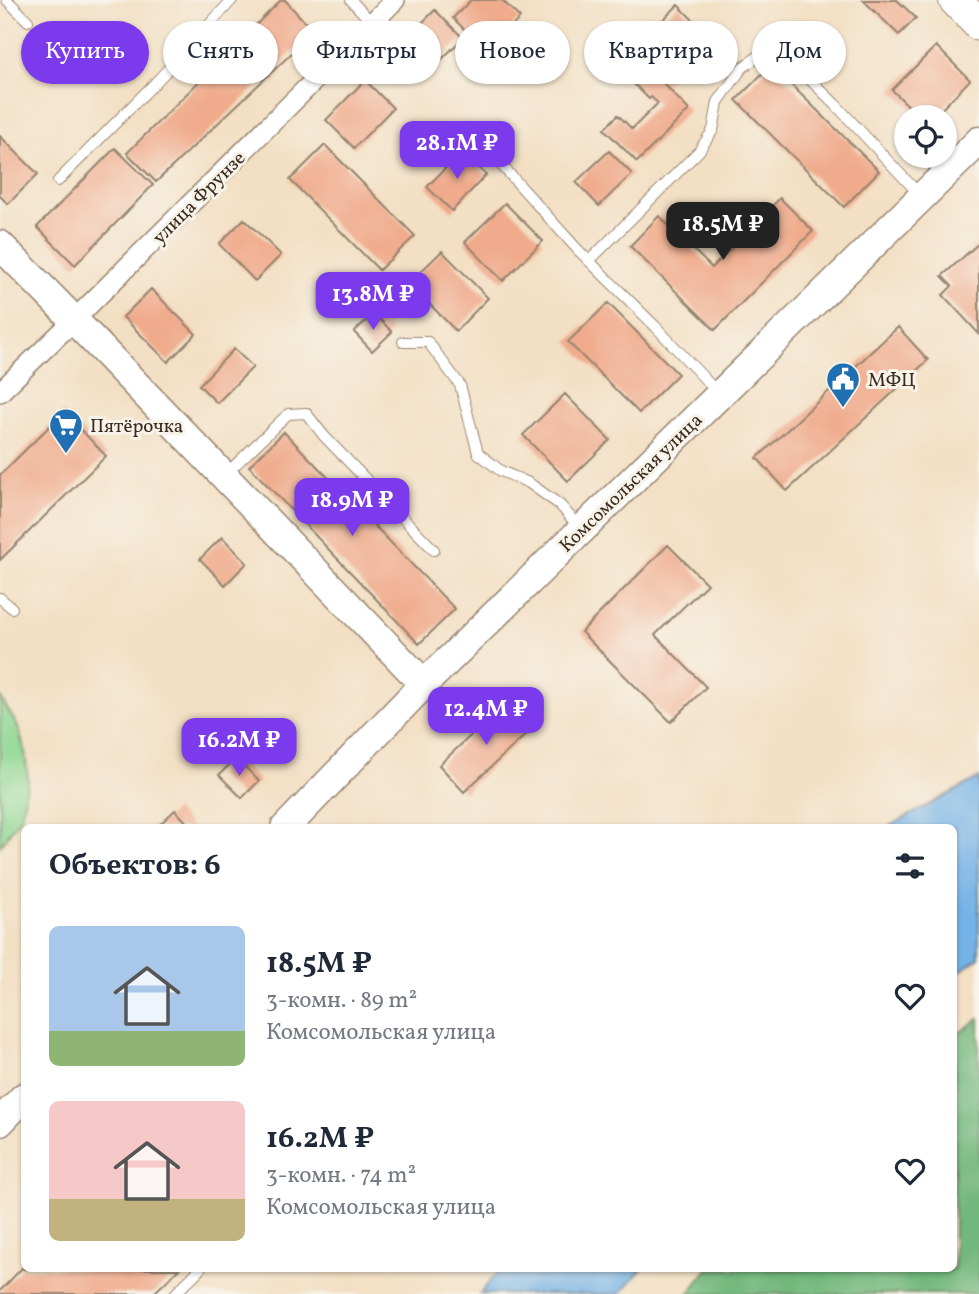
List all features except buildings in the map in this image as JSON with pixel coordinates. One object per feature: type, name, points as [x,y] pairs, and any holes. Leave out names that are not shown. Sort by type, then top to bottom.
[{"type":"main road","points":[[955,0],[979,25]]},
{"type":"main road","name":"Комсомольская улица","points":[[289,824],[424,684],[979,141]]},
{"type":"main road","points":[[0,245],[424,684]]},
{"type":"main road","points":[[0,1122],[21,1100]]},
{"type":"street","name":"улица Фрунзе","points":[[374,21],[396,0]]},
{"type":"street","name":"улица Фрунзе","points":[[0,392],[311,84]]},
{"type":"lane","points":[[7,0],[28,21]]},
{"type":"lane","points":[[58,181],[232,0]]},
{"type":"lane","points":[[351,0],[370,21]]},
{"type":"lane","points":[[589,261],[699,151],[713,130],[718,102],[742,68],[768,49],[795,65],[922,197]]},
{"type":"lane","points":[[495,158],[589,261],[656,326],[720,395]]},
{"type":"lane","points":[[403,342],[428,342],[460,385],[478,453],[501,471],[529,484],[560,505],[581,530]]},
{"type":"lane","points":[[224,476],[288,414],[306,413],[324,436],[434,550]]},
{"type":"lane","points":[[0,598],[12,607]]},
{"type":"lane","points":[[175,1294],[197,1272]]},
{"type":"green space","points":[[0,697],[18,727],[25,752],[28,780],[21,816],[0,846]]},
{"type":"green space","points":[[979,1018],[979,1294],[688,1294],[706,1272],[957,1272],[957,1035]]},
{"type":"water","points":[[979,778],[979,958],[957,973],[957,824],[893,824]]},
{"type":"water","points":[[498,1272],[639,1272],[620,1294],[480,1294]]},
{"type":"place","name":"МФЦ","points":[[843,409]]},
{"type":"place","name":"Пятёрочка","points":[[66,455]]}]
